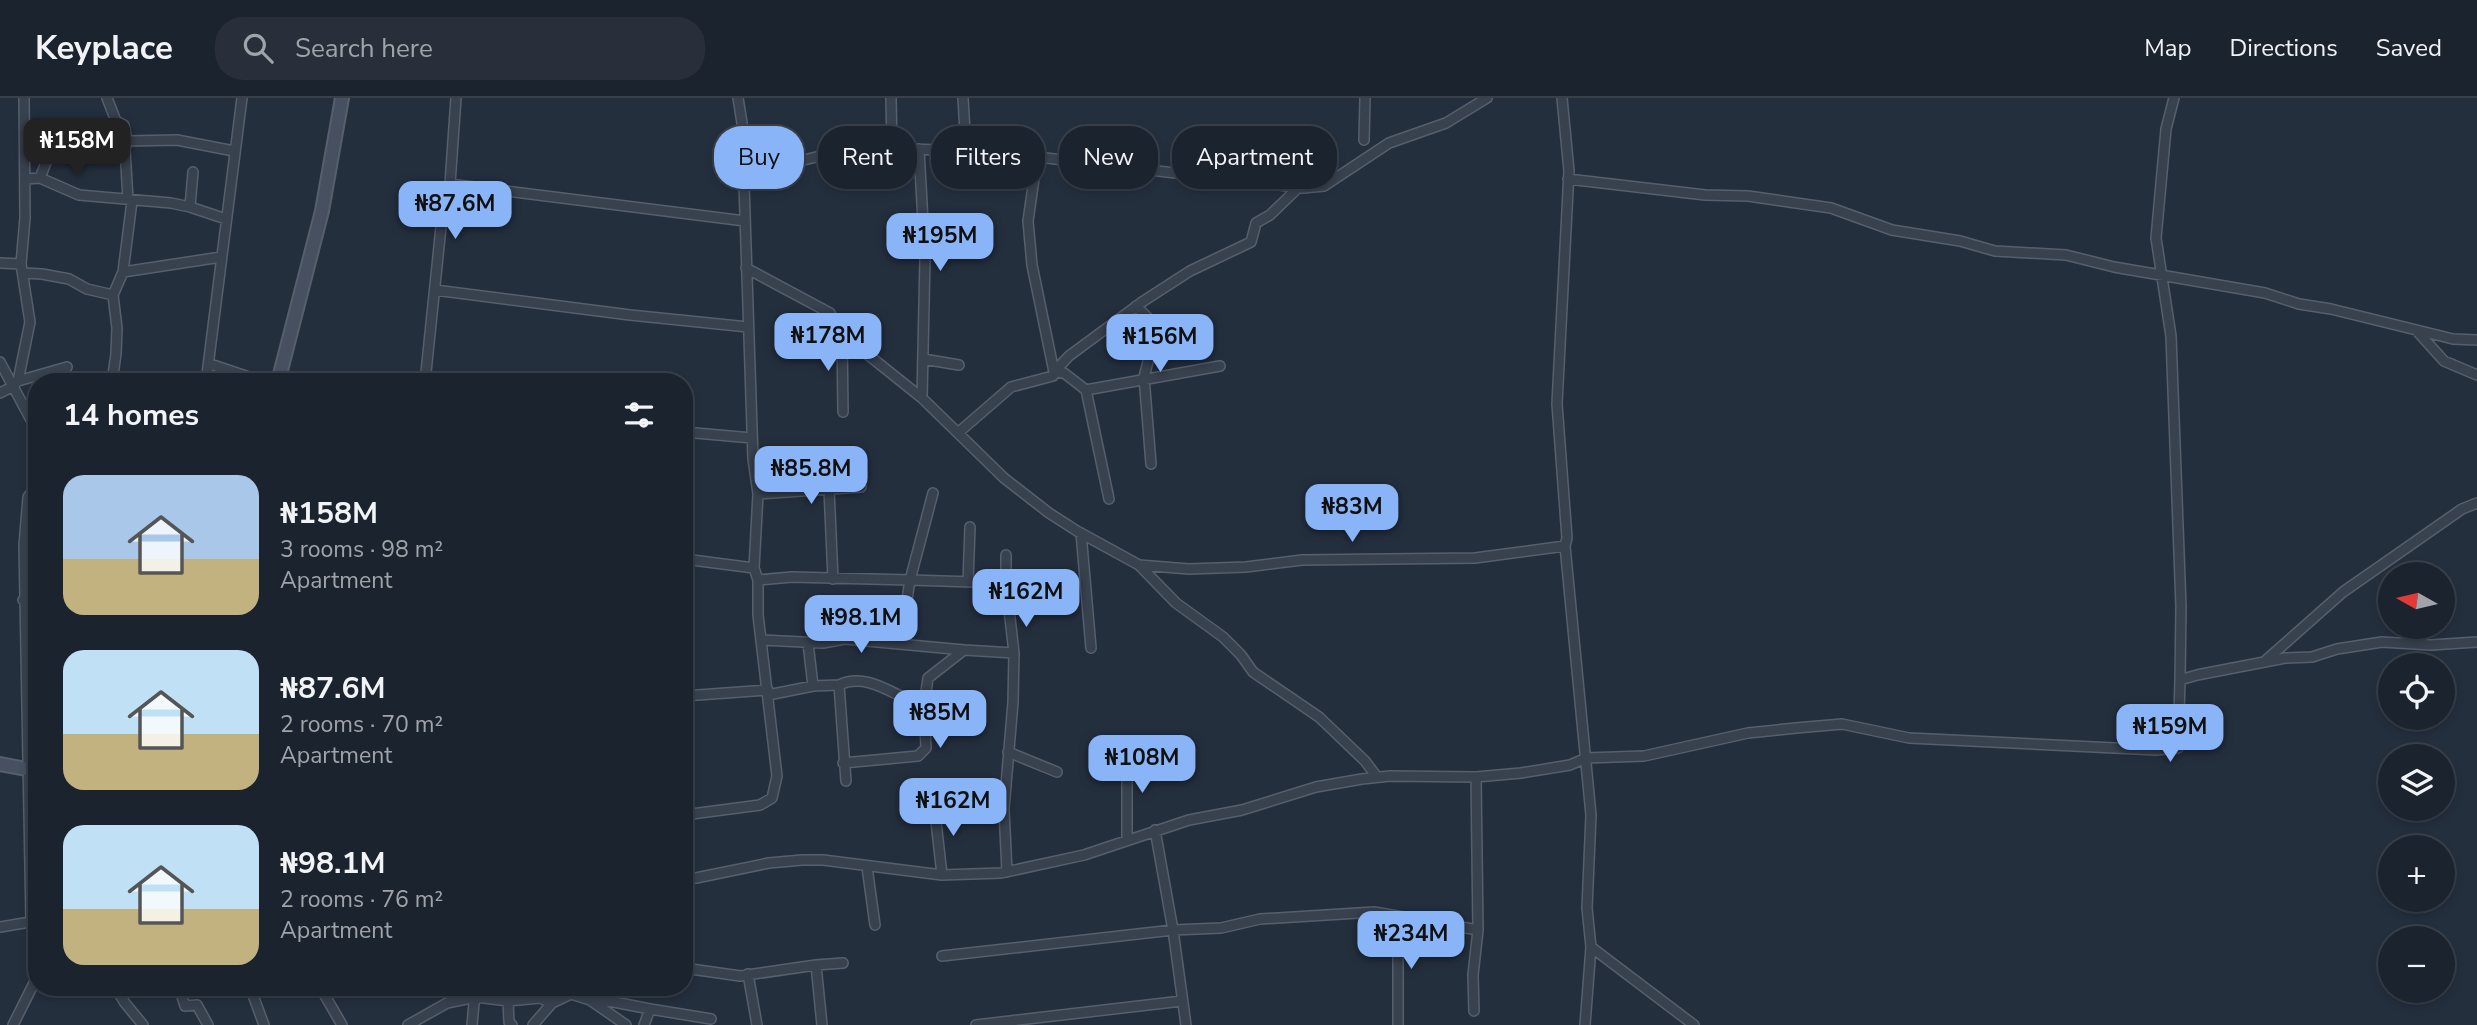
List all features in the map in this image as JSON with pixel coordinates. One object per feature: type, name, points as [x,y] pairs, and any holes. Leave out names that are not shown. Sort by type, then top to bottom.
[{"type":"street","points":[[15,384],[30,322],[22,269],[25,218],[24,98]]},
{"type":"street","points":[[107,98],[116,121],[124,125],[130,201],[123,272],[113,295],[117,328],[113,373]]},
{"type":"street","points":[[208,373],[242,98]]},
{"type":"street","points":[[280,373],[322,211],[342,98]]},
{"type":"street","points":[[426,373],[441,227],[450,184],[456,98]]},
{"type":"street","points":[[738,98],[742,126]]},
{"type":"street","points":[[891,98],[892,126]]},
{"type":"street","points":[[963,98],[965,126]]},
{"type":"street","points":[[1364,140],[1365,98]]},
{"type":"street","points":[[1337,177],[1389,143],[1446,123],[1487,98]]},
{"type":"street","points":[[1562,98],[1568,179],[1557,404],[1567,538],[1565,546],[1591,815],[1587,908],[1591,947],[1586,1025]]},
{"type":"street","points":[[693,878],[769,863],[802,860],[823,860],[942,876],[1007,872],[1084,855],[1155,830],[1241,810],[1316,787],[1377,776],[1476,777],[1548,769],[1570,765],[1586,758],[1644,756],[1748,733],[1842,724],[1909,738],[2156,750],[2178,748],[2181,607],[2171,336],[2156,238],[2166,129],[2174,98]]},
{"type":"street","points":[[40,178],[47,160],[73,148],[177,140],[234,151]]},
{"type":"street","points":[[922,398],[925,258],[919,149],[931,149]]},
{"type":"street","points":[[1045,159],[1172,173]]},
{"type":"street","points":[[190,207],[193,172]]},
{"type":"street","points":[[25,179],[40,178],[79,195],[190,207],[226,219]]},
{"type":"street","points":[[1568,179],[1704,195],[1748,196],[1831,208],[1892,230],[1960,241],[1995,251],[2066,255],[2265,293],[2452,339],[2477,340]]},
{"type":"street","points":[[450,184],[745,221]]},
{"type":"street","points":[[693,814],[760,805],[772,798],[777,776],[758,615],[758,580],[754,568],[758,494],[752,438],[744,189]]},
{"type":"street","points":[[1033,189],[1028,222],[1032,265],[1054,372]]},
{"type":"street","points":[[958,432],[1011,387],[1053,376],[1069,356],[1136,306],[1190,271],[1251,242],[1256,223],[1270,215],[1297,189]]},
{"type":"street","points":[[123,272],[221,257]]},
{"type":"street","points":[[0,263],[69,279],[87,289],[113,295]]},
{"type":"street","points":[[746,268],[830,313],[842,335],[922,398],[1004,478],[1080,533],[1139,565],[1176,603],[1223,637],[1241,654],[1253,673],[1318,717],[1365,761],[1377,776]]},
{"type":"street","points":[[435,290],[748,327]]},
{"type":"street","points":[[1136,306],[1157,327],[1144,379],[1151,464]]},
{"type":"street","points":[[2416,330],[2444,362],[2477,375]]},
{"type":"street","points":[[842,335],[843,412]]},
{"type":"street","points":[[923,359],[959,365]]},
{"type":"street","points":[[0,364],[15,384],[28,412]]},
{"type":"street","points":[[210,364],[237,373]]},
{"type":"street","points":[[1086,390],[1220,366]]},
{"type":"street","points":[[49,373],[67,367]]},
{"type":"street","points":[[1054,372],[1063,373],[1086,390],[1109,499]]},
{"type":"street","points":[[0,393],[28,380]]},
{"type":"street","points":[[693,433],[752,438]]},
{"type":"street","points":[[753,459],[855,456]]},
{"type":"street","points":[[758,494],[861,487]]},
{"type":"street","points":[[829,489],[833,579]]},
{"type":"street","points":[[900,644],[910,580],[933,493]]},
{"type":"street","points":[[28,497],[25,514],[23,600],[28,694]]},
{"type":"street","points":[[2264,662],[2343,592],[2462,509],[2477,503]]},
{"type":"street","points":[[968,582],[970,527]]},
{"type":"street","points":[[1080,533],[1091,648]]},
{"type":"street","points":[[1139,565],[1200,569],[1302,560],[1475,558],[1565,546]]},
{"type":"street","points":[[1006,555],[1006,583],[1014,653],[1013,702],[1004,808],[1007,872]]},
{"type":"street","points":[[693,560],[754,568]]},
{"type":"street","points":[[758,580],[792,577],[1006,583]]},
{"type":"street","points":[[23,600],[28,601]]},
{"type":"street","points":[[761,640],[808,643],[845,639],[1014,653]]},
{"type":"street","points":[[2180,680],[2197,674],[2312,657],[2337,649],[2382,642],[2431,645],[2477,642]]},
{"type":"street","points":[[808,643],[813,686]]},
{"type":"street","points":[[843,763],[918,756],[926,748],[924,706],[928,678],[964,650]]},
{"type":"street","points":[[693,695],[768,692],[839,685],[851,679],[884,686],[908,702],[924,706]]},
{"type":"street","points":[[839,685],[846,781]]},
{"type":"street","points":[[1126,840],[1127,751]]},
{"type":"street","points":[[1008,752],[1057,772]]},
{"type":"street","points":[[0,764],[28,769]]},
{"type":"street","points":[[1474,1011],[1473,975],[1478,930],[1476,777]]},
{"type":"street","points":[[934,804],[942,876]]},
{"type":"street","points":[[1155,830],[1186,1025]]},
{"type":"street","points":[[867,867],[875,925]]},
{"type":"street","points":[[942,956],[1173,930],[1221,928],[1260,919],[1374,912],[1478,930]]},
{"type":"street","points":[[1398,916],[1398,1025]]},
{"type":"street","points":[[0,927],[28,923]]},
{"type":"street","points":[[1591,947],[1694,1025]]},
{"type":"street","points":[[693,969],[740,976],[842,963]]},
{"type":"street","points":[[816,965],[822,1025]]},
{"type":"street","points":[[748,974],[757,1025]]},
{"type":"street","points":[[13,1025],[28,995]]},
{"type":"street","points":[[121,996],[143,1025]]},
{"type":"street","points":[[182,996],[185,1006],[197,1005],[208,1025]]},
{"type":"street","points":[[253,996],[264,1025]]},
{"type":"street","points":[[325,996],[342,1025]]},
{"type":"street","points":[[533,1025],[552,1003],[564,996]]},
{"type":"street","points":[[582,996],[626,1025]]},
{"type":"street","points":[[472,1025],[477,997]]},
{"type":"street","points":[[408,1025],[447,1003],[477,997],[508,1001],[540,998],[552,1003]]},
{"type":"street","points":[[590,1000],[711,1019]]},
{"type":"street","points":[[508,1001],[509,1022],[512,1025]]},
{"type":"street","points":[[976,1025],[1060,1020],[1182,1001]]},
{"type":"street","points":[[644,1025],[650,1009]]}]
